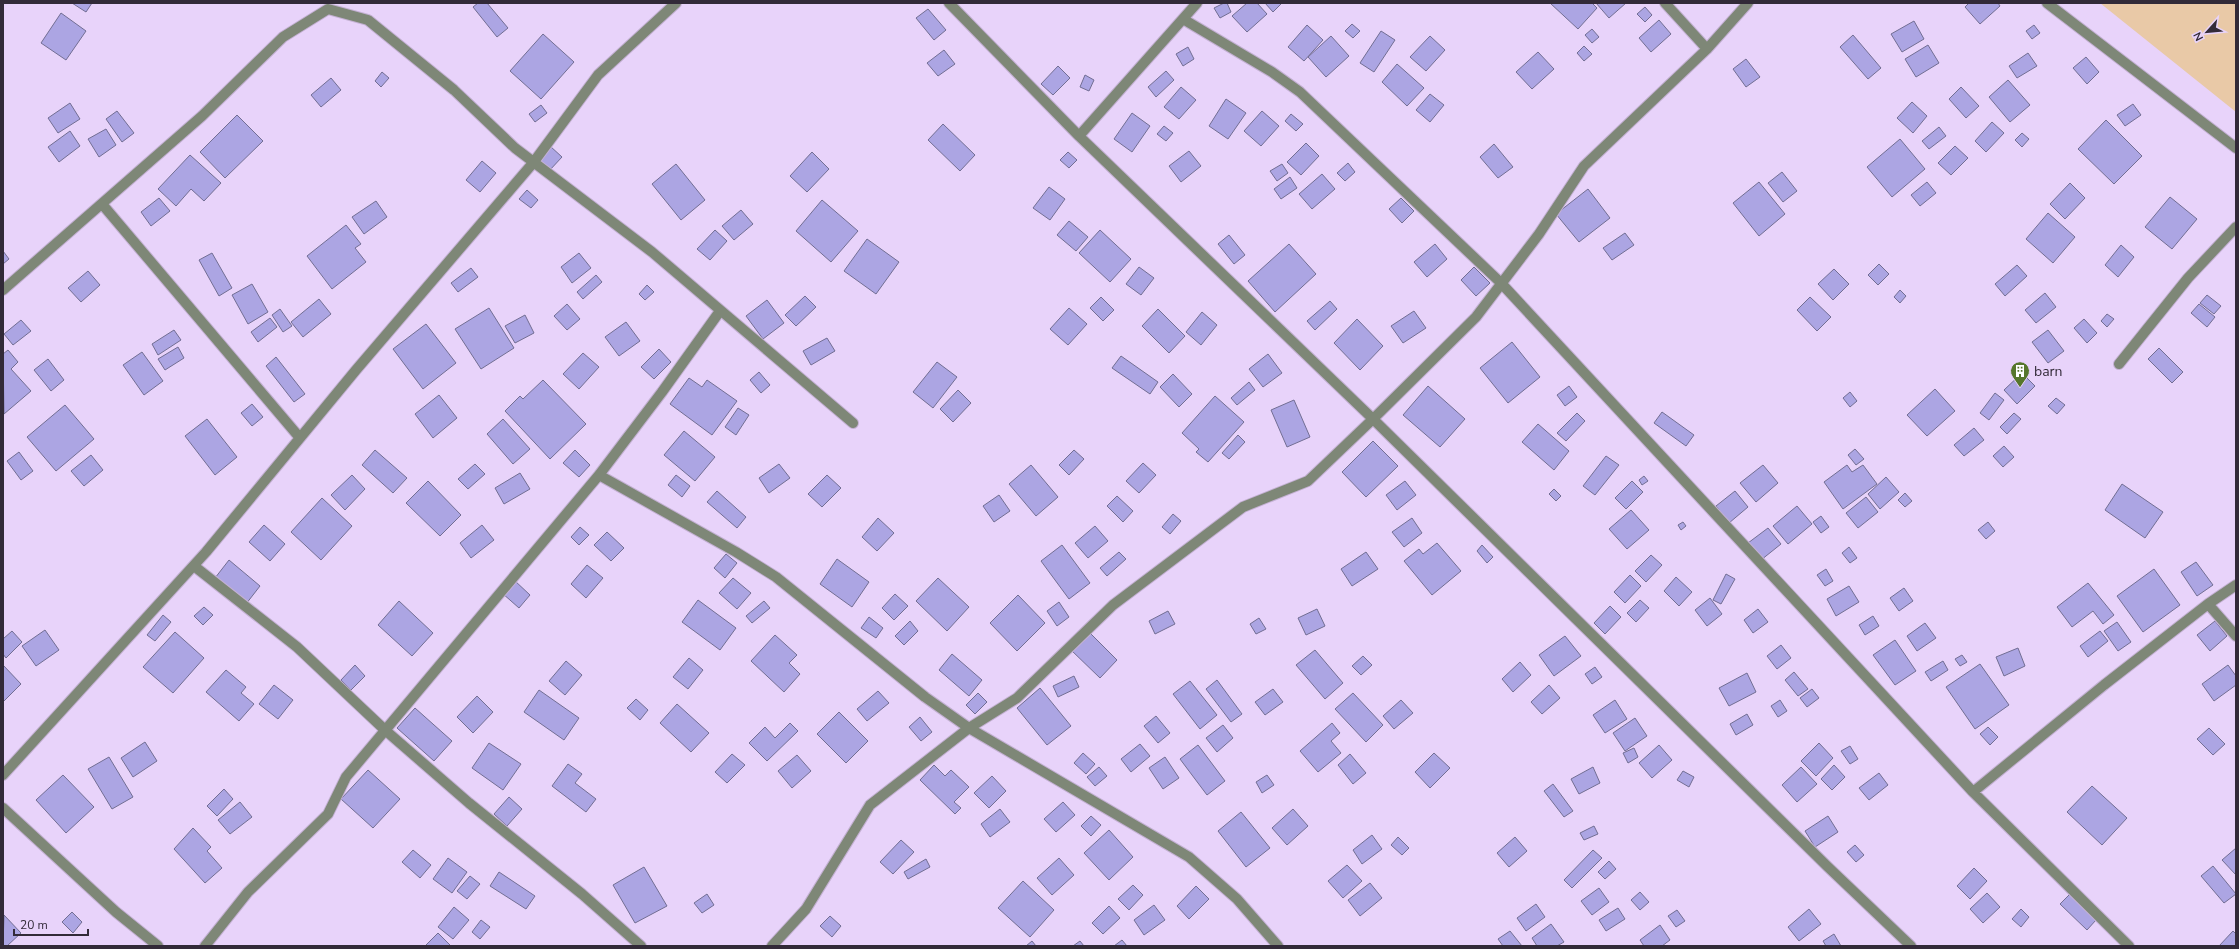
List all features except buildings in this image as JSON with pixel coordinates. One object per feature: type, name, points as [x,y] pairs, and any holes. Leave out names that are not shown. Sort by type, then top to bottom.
[{"type":"street","points":[[3,775],[194,566],[300,438],[533,163],[598,75],[676,3]]},
{"type":"street","points":[[949,3],[1079,136],[1373,419],[1822,861],[1911,946]]},
{"type":"street","points":[[1079,136],[1197,3]]},
{"type":"street","points":[[1665,3],[1707,48]]},
{"type":"street","points":[[772,946],[806,909],[870,805],[969,728],[1017,698],[1113,605],[1243,507],[1308,481],[1373,419],[1476,317],[1539,234],[1584,166],[1707,48],[1748,3]]},
{"type":"street","points":[[2047,3],[2236,148]]},
{"type":"street","points":[[3,290],[202,116],[283,36],[328,9],[368,20],[454,90],[533,163],[652,252],[853,423]]},
{"type":"street","points":[[1182,19],[1272,72],[1300,92],[1501,284],[1973,792],[2129,946]]},
{"type":"street","points":[[102,204],[300,438]]},
{"type":"street","points":[[2119,364],[2188,278],[2236,227]]},
{"type":"street","points":[[205,946],[248,892],[328,814],[346,777],[599,475],[662,392],[720,311]]},
{"type":"street","points":[[599,475],[736,552],[776,577],[925,697],[969,728],[1189,858],[1237,899],[1278,946]]},
{"type":"street","points":[[194,566],[297,647],[385,730],[469,803],[582,894],[641,946]]},
{"type":"street","points":[[1973,792],[2208,604],[2236,585]]},
{"type":"street","points":[[2208,604],[2236,636]]},
{"type":"street","points":[[3,808],[116,912],[158,946]]},
{"type":"shaded area","points":[[2100,3],[2236,3],[2236,112]]},
{"type":"place","name":"barn","points":[[2020,388]]}]
